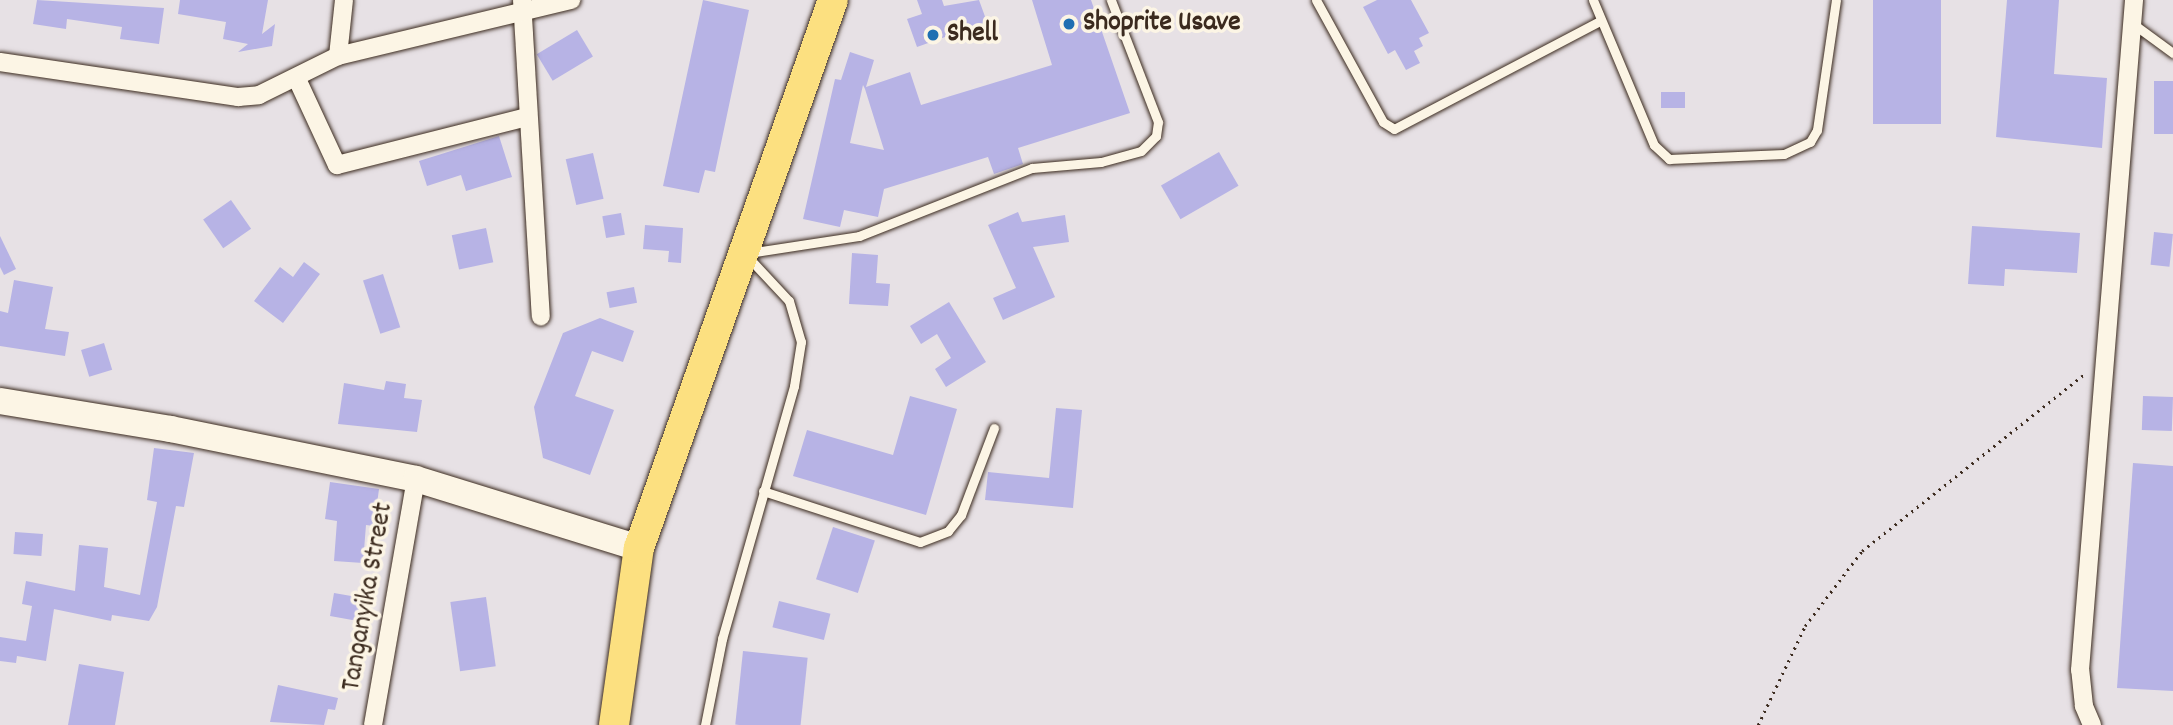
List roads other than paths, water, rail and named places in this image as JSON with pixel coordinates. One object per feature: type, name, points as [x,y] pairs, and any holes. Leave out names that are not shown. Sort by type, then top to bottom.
[{"type":"main road","points":[[614,725],[639,548],[833,0]]},
{"type":"street","points":[[338,55],[344,0]]},
{"type":"street","points":[[0,62],[238,97],[259,95],[296,79],[338,55],[523,4],[571,0]]},
{"type":"street","points":[[2092,725],[2080,688],[2080,670],[2134,0]]},
{"type":"street","points":[[523,4],[527,117],[541,316]]},
{"type":"street","points":[[296,79],[337,165],[527,117]]},
{"type":"street","points":[[0,401],[171,429],[416,479],[639,548]]},
{"type":"street","name":"Tanganyika Street","points":[[373,725],[416,479]]},
{"type":"lane","points":[[745,253],[859,236],[1032,168],[1101,162],[1141,151],[1156,136],[1158,122],[1111,0]]},
{"type":"lane","points":[[1316,0],[1383,122],[1394,129],[1600,22]]},
{"type":"lane","points":[[1593,0],[1600,22],[1660,155],[1669,159],[1784,154],[1801,150],[1817,130],[1836,0]]},
{"type":"lane","points":[[2132,23],[2173,52]]},
{"type":"lane","points":[[705,725],[722,639],[796,377],[801,342],[789,301],[745,253]]},
{"type":"lane","points":[[763,491],[920,542],[948,531],[961,515],[994,428]]},
{"type":"place","name":"Shoprite Usave","points":[[1069,24]]},
{"type":"place","name":"Shell","points":[[933,35]]}]
